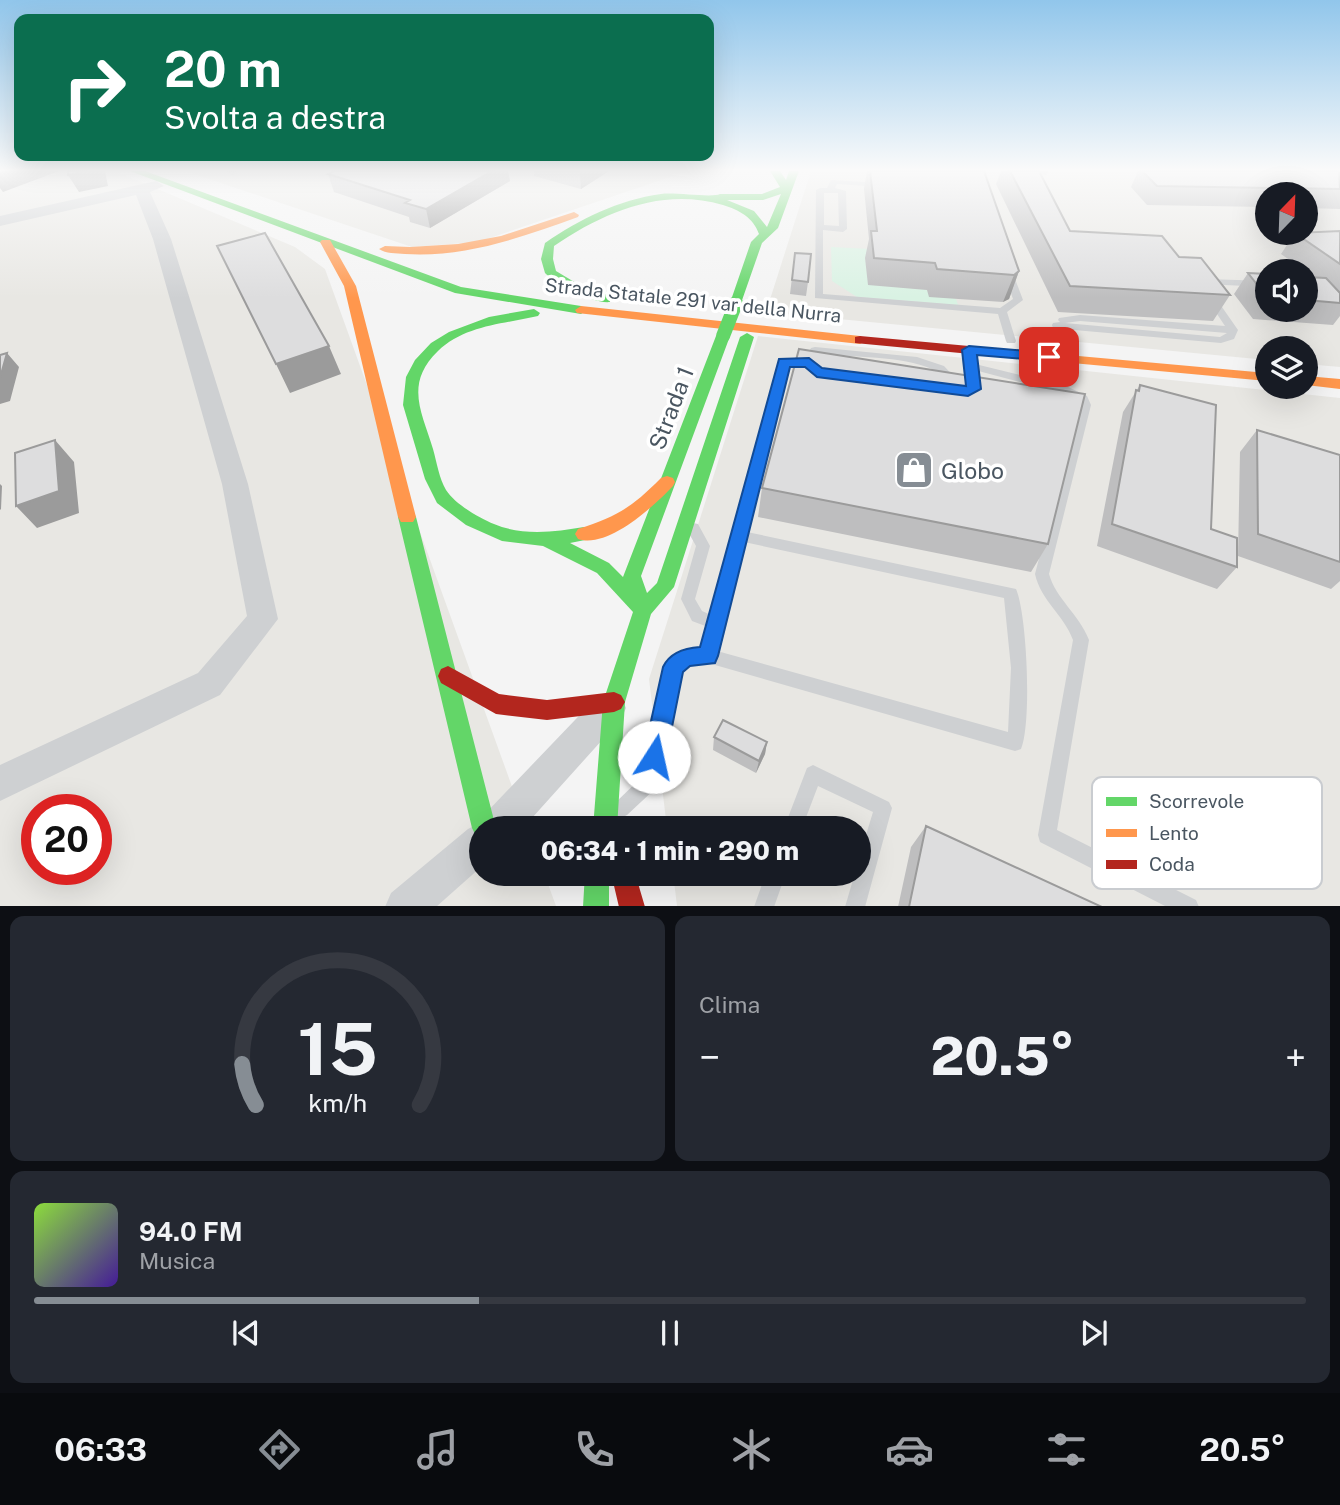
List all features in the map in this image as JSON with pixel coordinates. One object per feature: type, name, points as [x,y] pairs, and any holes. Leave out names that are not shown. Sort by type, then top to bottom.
[{"type":"main road","name":"Strada Statale 291 var della Nurra","points":[[247,213],[459,290],[578,311],[971,364],[1255,376]]},
{"type":"main road","name":"Strada Statale 291 var della Nurra","points":[[265,213],[514,288],[1011,341],[1255,364]]},
{"type":"main road","points":[[379,248],[436,254],[469,251],[576,213]]},
{"type":"main road","points":[[606,299],[572,286],[551,273],[547,259],[549,245],[578,225],[609,213]]},
{"type":"main road","points":[[749,213],[769,231],[780,246]]},
{"type":"main road","name":"Strada 1","points":[[643,610],[632,576],[757,242],[769,231],[776,213]]},
{"type":"main road","points":[[326,242],[350,286],[481,816]]},
{"type":"main road","points":[[578,311],[492,318],[464,327],[433,349],[414,374],[410,401],[441,496],[470,521],[506,537],[550,541],[585,555],[610,570],[643,610]]},
{"type":"main road","points":[[601,816],[614,702],[643,610],[665,587],[689,521],[754,316]]},
{"type":"main road","points":[[1318,370],[1340,372]]},
{"type":"main road","points":[[1318,382],[1340,384]]},
{"type":"main road","points":[[550,541],[604,530],[633,517],[667,482]]},
{"type":"main road","points":[[448,676],[496,704],[547,710],[614,702]]},
{"type":"main road","points":[[596,906],[597,886]]},
{"type":"main road","points":[[627,886],[632,906]]},
{"type":"street","points":[[2,220],[27,213]]},
{"type":"street","points":[[0,783],[209,684],[263,619],[235,484],[162,239],[158,213]]},
{"type":"street","points":[[509,816],[614,702]]},
{"type":"street","points":[[405,906],[469,852]]},
{"type":"lane","points":[[819,213],[818,296],[1002,311],[1018,300],[1006,264]]},
{"type":"lane","points":[[819,227],[843,229],[843,213]]},
{"type":"lane","points":[[1064,345],[1057,325],[1221,340],[1230,337],[1233,330],[1231,323],[1193,273]]},
{"type":"lane","points":[[1200,282],[1255,284]]},
{"type":"lane","points":[[1002,311],[1011,341]]},
{"type":"lane","points":[[708,656],[784,362],[813,368],[815,350],[917,360],[940,368],[961,391],[940,388]]},
{"type":"lane","points":[[971,364],[1062,389],[1083,399],[1085,405],[1042,574],[1050,597],[1077,625],[1081,640],[1047,835],[1092,858]]},
{"type":"lane","points":[[689,521],[703,546],[688,599],[697,616],[716,624]]},
{"type":"lane","points":[[612,816],[650,782],[667,685],[673,667],[687,657],[708,656],[1016,743],[1020,704],[1019,648],[1011,593],[738,535]]},
{"type":"lane","points":[[797,816],[813,774],[883,808],[871,850]]},
{"type":"lane","points":[[764,906],[771,886]]},
{"type":"lane","points":[[855,906],[861,886]]},
{"type":"lane","points":[[1155,889],[1189,906]]},
{"type":"shaded area","points":[[0,213],[215,213],[295,247],[325,269],[523,816],[469,816],[469,886],[549,886],[556,906],[0,906]]},
{"type":"shaded area","points":[[311,213],[563,213],[478,242],[412,247]]},
{"type":"shaded area","points":[[798,213],[1255,213],[1255,245],[1318,245],[1318,213],[1340,213],[1340,367],[1318,365],[1318,336],[1255,336],[1255,359],[766,312]]},
{"type":"shaded area","points":[[758,336],[1255,389],[1255,399],[1318,399],[1318,396],[1340,398],[1340,906],[677,906],[675,886],[871,886],[871,816],[666,816],[649,679]]},
{"type":"green space","points":[[831,247],[870,249],[927,290],[956,299],[958,305],[857,297],[832,281]]},
{"type":"building","points":[[875,213],[999,213],[1019,271],[1014,275],[937,269],[935,263],[874,258],[871,231],[877,231]]},
{"type":"building","points":[[1032,213],[1061,213],[1070,231],[1162,236],[1179,257],[1201,258],[1230,295],[1070,286]]},
{"type":"building","points":[[1340,231],[1340,264],[1312,245],[1318,245],[1318,232]]},
{"type":"building","points":[[265,233],[329,346],[276,364],[217,246]]},
{"type":"building","points":[[795,253],[811,254],[808,282],[792,280]]},
{"type":"building","points":[[1318,278],[1326,278],[1340,293],[1340,303],[1318,301]]},
{"type":"building","name":"Globo","points":[[799,349],[1085,394],[1048,544],[762,488]]},
{"type":"building","points":[[7,353],[0,378],[0,355]]},
{"type":"building","points":[[1140,385],[1216,405],[1211,529],[1237,538],[1237,567],[1112,524],[1136,390],[1139,391]]},
{"type":"building","points":[[1257,430],[1340,455],[1340,562],[1258,534]]},
{"type":"building","points":[[55,440],[59,491],[16,506],[15,453]]},
{"type":"building","points":[[723,720],[767,742],[759,761],[714,737]]},
{"type":"building","points":[[926,826],[1100,906],[909,906]]},
{"type":"traffic: fast","points":[[250,213],[459,290],[581,310]]},
{"type":"traffic: fast","points":[[604,213],[569,231],[549,245],[547,259],[551,273],[572,286],[606,299]]},
{"type":"traffic: fast","points":[[748,213],[754,217],[765,235]]},
{"type":"traffic: fast","points":[[736,303],[757,242],[773,228],[778,213]]},
{"type":"traffic: fast","points":[[723,336],[736,303]]},
{"type":"traffic: fast","points":[[534,313],[473,326],[436,346],[422,360],[413,377],[410,399],[412,411],[438,491],[445,500],[472,521],[502,534],[533,539],[584,534]]},
{"type":"traffic: fast","points":[[643,610],[632,576],[723,336]]},
{"type":"traffic: fast","points":[[606,816],[614,702],[643,610],[665,587],[747,337]]},
{"type":"traffic: fast","points":[[407,517],[481,816]]},
{"type":"traffic: fast","points":[[549,541],[603,568],[643,610]]},
{"type":"traffic: fast","points":[[596,906],[597,886]]},
{"type":"traffic: slow","points":[[385,249],[434,250],[481,244],[574,215]]},
{"type":"traffic: slow","points":[[326,242],[350,286],[407,517]]},
{"type":"traffic: slow","points":[[581,310],[860,340]]},
{"type":"traffic: slow","points":[[1023,355],[1255,376]]},
{"type":"traffic: slow","points":[[1318,382],[1340,384]]},
{"type":"traffic: slow","points":[[584,534],[610,527],[630,516],[667,482]]},
{"type":"traffic: jam","points":[[860,340],[1023,355]]},
{"type":"traffic: jam","points":[[448,676],[496,704],[547,710],[614,702]]},
{"type":"traffic: jam","points":[[626,886],[632,906]]},
{"type":"place","name":"Globo","points":[[914,470]]},
{"type":"route","points":[[654,757],[667,685],[673,667],[687,657],[708,656],[784,362],[809,363],[817,372],[968,391],[973,389],[969,350],[1049,357]]}]
